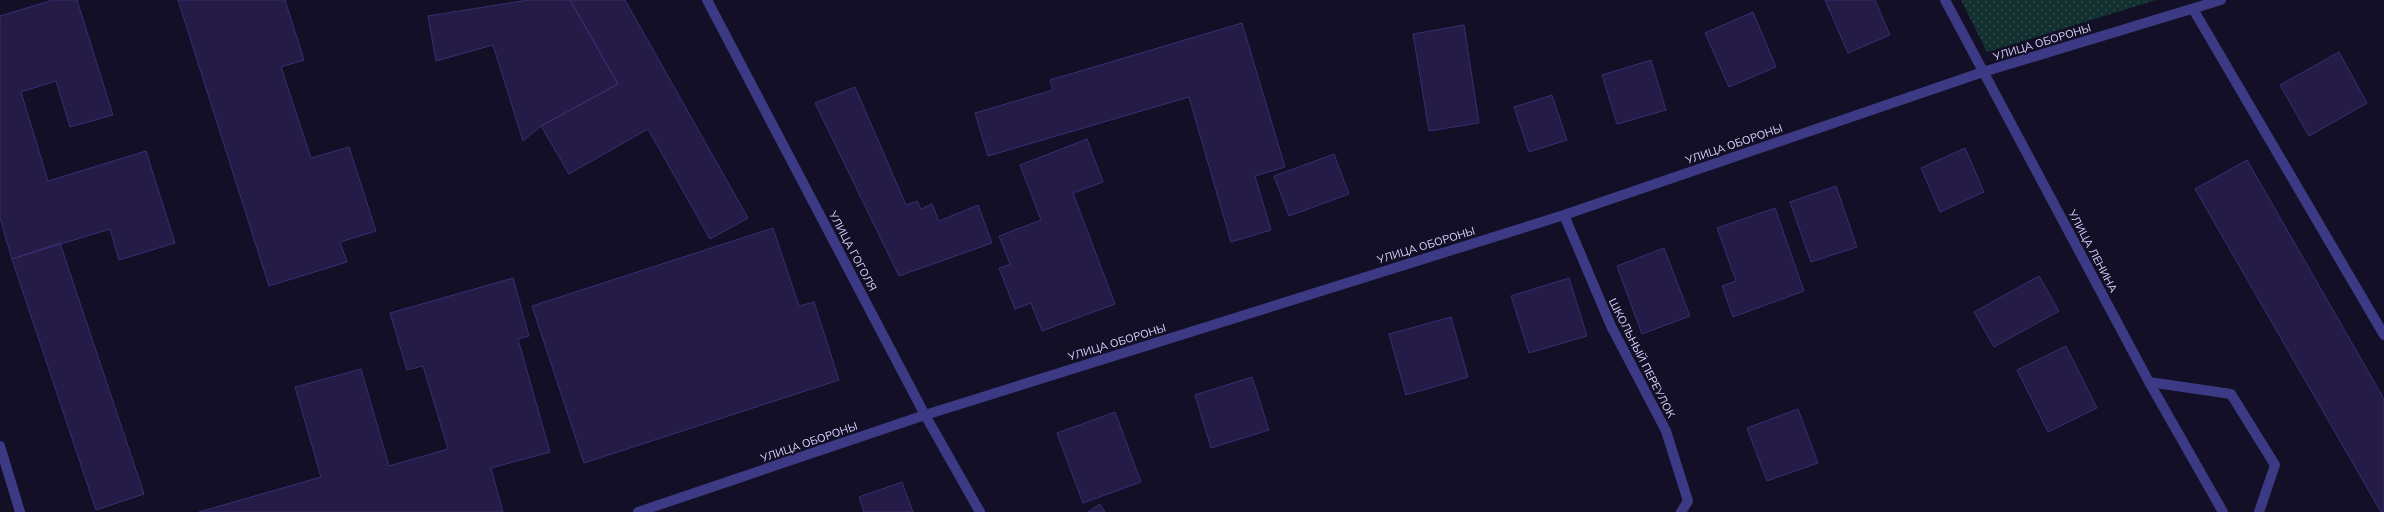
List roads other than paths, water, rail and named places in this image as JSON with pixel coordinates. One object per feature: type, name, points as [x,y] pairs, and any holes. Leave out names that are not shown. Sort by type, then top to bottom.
[{"type":"street","name":"УЛИЦА ГОГОЛЯ","points":[[707,0],[925,415],[980,512]]},
{"type":"street","name":"УЛИЦА ЛЕНИНА","points":[[1945,0],[2149,382],[2223,512]]},
{"type":"street","name":"УЛИЦА ОБОРОНЫ","points":[[638,512],[925,415],[1564,215],[1983,72],[2221,0]]},
{"type":"street","points":[[2193,8],[2384,335]]},
{"type":"street","name":"ШКОЛЬНЫЙ ПЕРЕУЛОК","points":[[1564,215],[1610,326],[1666,431],[1688,501],[1681,512]]},
{"type":"street","points":[[2149,382],[2232,394],[2275,465],[2259,512]]},
{"type":"street","points":[[0,446],[20,512]]}]
